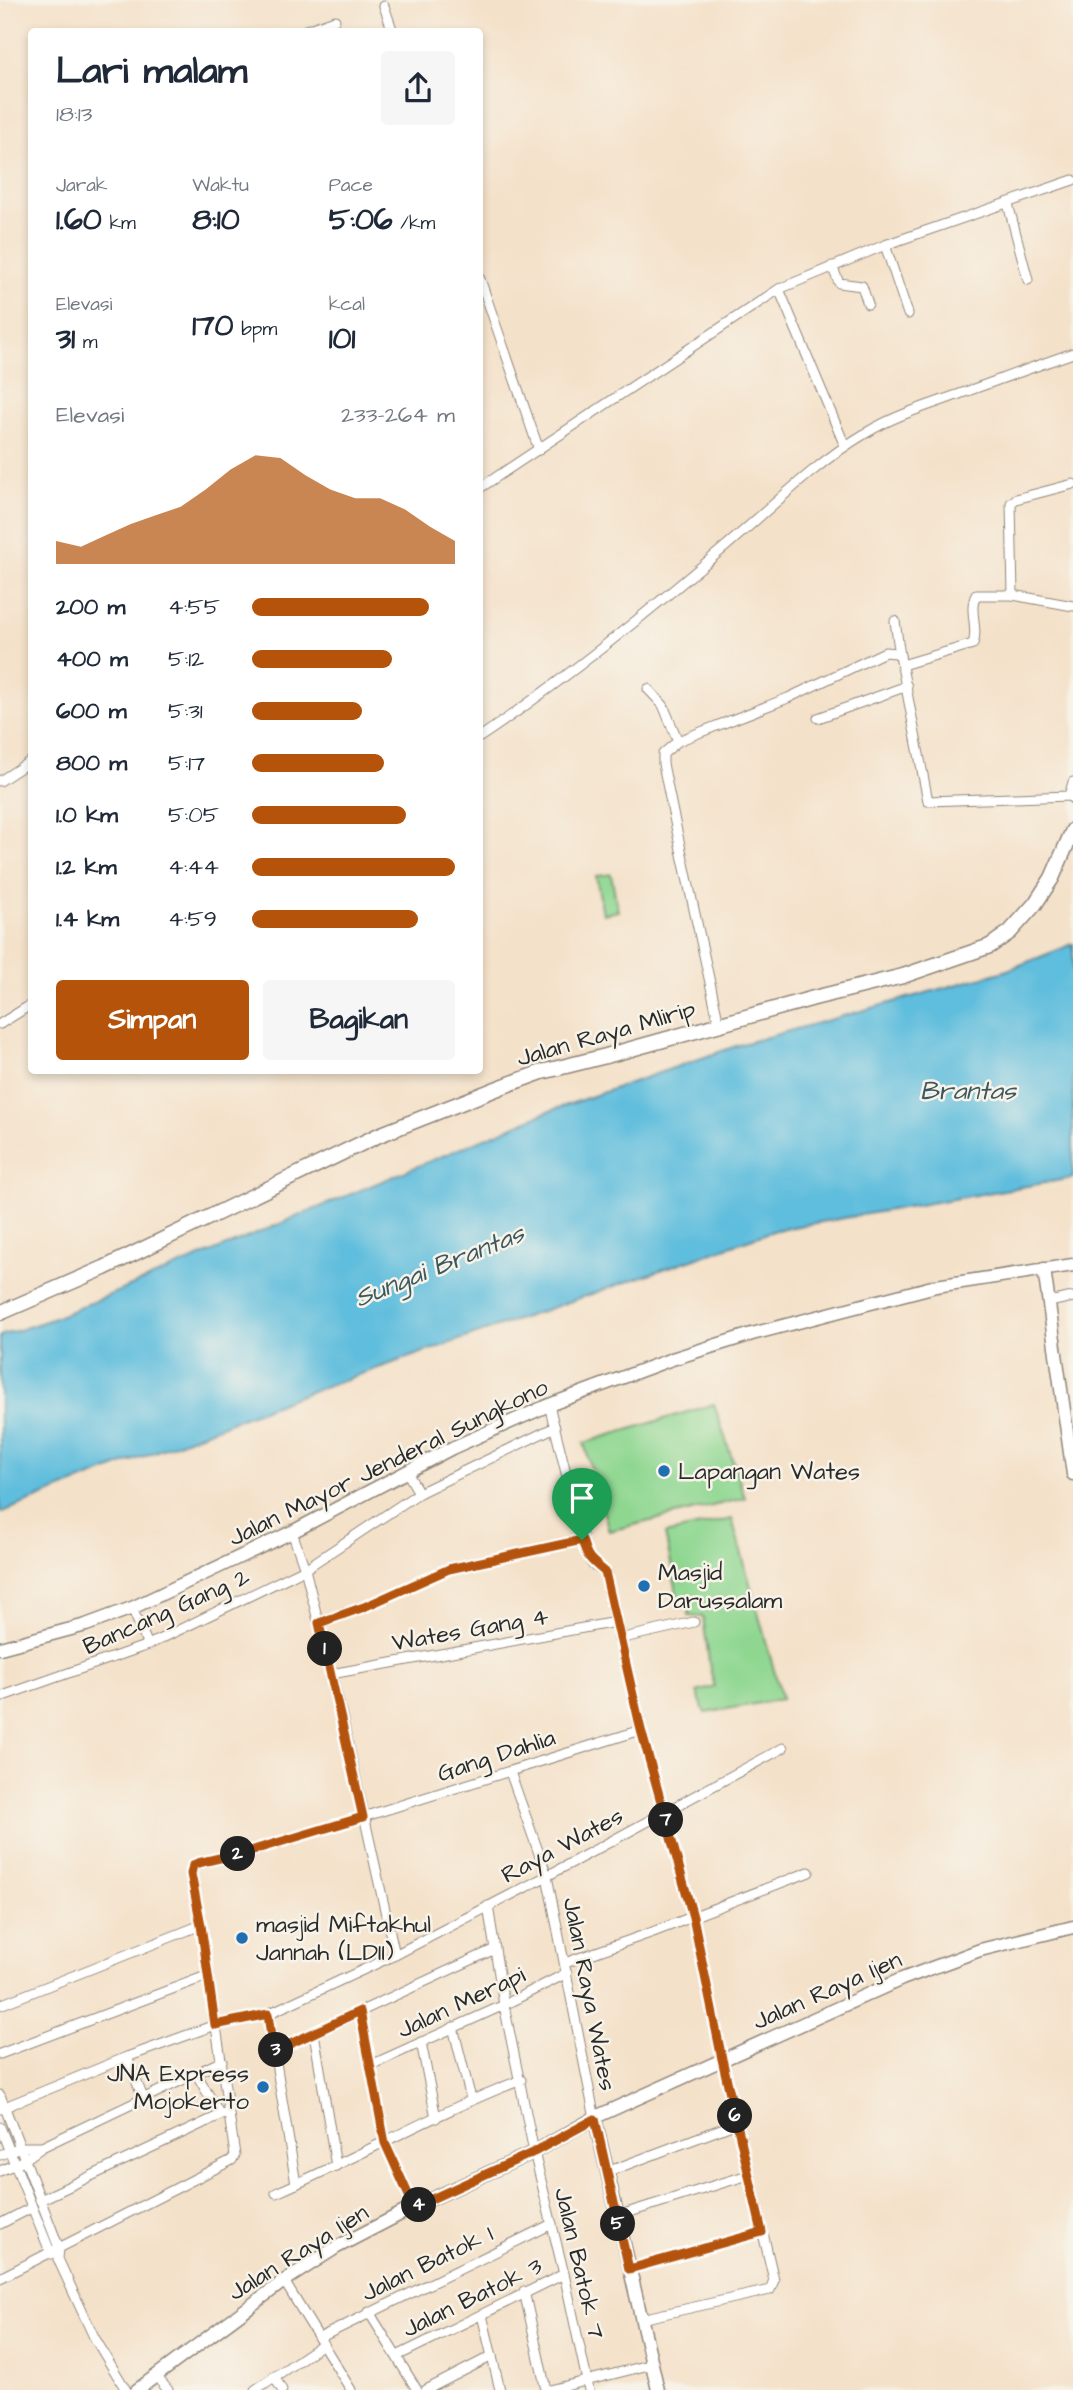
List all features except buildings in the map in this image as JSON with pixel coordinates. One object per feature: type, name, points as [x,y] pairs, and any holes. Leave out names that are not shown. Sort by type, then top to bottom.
[{"type":"main road","name":"Jalan Raya Mlirip","points":[[0,1313],[104,1268],[379,1136],[541,1072],[903,976],[990,946],[1010,932],[1035,904],[1052,878],[1073,830]]},
{"type":"street","points":[[384,6],[392,28]]},
{"type":"street","points":[[312,28],[335,20]]},
{"type":"street","points":[[483,486],[779,289],[885,246],[1073,180]]},
{"type":"street","points":[[1008,204],[1028,280]]},
{"type":"street","points":[[885,246],[908,313]]},
{"type":"street","points":[[832,267],[839,283],[862,286],[868,304]]},
{"type":"street","points":[[483,288],[540,450]]},
{"type":"street","points":[[779,289],[845,446]]},
{"type":"street","points":[[483,735],[625,628],[813,469],[868,431],[906,413],[1073,353]]},
{"type":"street","points":[[1013,595],[1011,503],[1016,499],[1073,484]]},
{"type":"street","points":[[901,660],[970,646],[975,638],[974,596],[978,594],[1013,595],[1073,606]]},
{"type":"street","points":[[895,621],[929,802],[1071,798],[1073,782]]},
{"type":"street","points":[[719,1024],[663,764],[665,750],[678,741],[788,698],[885,652],[896,653],[901,660]]},
{"type":"street","points":[[818,718],[907,686]]},
{"type":"street","points":[[648,689],[663,705],[678,741]]},
{"type":"street","points":[[0,781],[28,763]]},
{"type":"street","points":[[0,1024],[28,1006]]},
{"type":"street","name":"Jalan Mayor Jenderal Sungkono","points":[[0,1648],[86,1625],[132,1608],[292,1532],[453,1448],[549,1405],[672,1359],[752,1334],[936,1286],[1073,1265]]},
{"type":"street","points":[[1044,1269],[1069,1418],[1073,1474]]},
{"type":"street","points":[[1049,1302],[1073,1297]]},
{"type":"street","points":[[549,1405],[587,1556],[593,1565],[605,1572],[641,1730],[693,1917],[722,2059],[774,2284],[770,2290],[641,2319]]},
{"type":"street","name":"Bancang Gang 2","points":[[0,1697],[148,1645],[305,1569],[419,1493],[555,1427]]},
{"type":"street","points":[[407,1472],[419,1493]]},
{"type":"street","points":[[292,1532],[319,1623],[395,1955]]},
{"type":"street","points":[[319,1623],[364,1607],[449,1569],[582,1540]]},
{"type":"street","points":[[132,1608],[148,1645]]},
{"type":"street","name":"Wates Gang 4","points":[[331,1674],[616,1622]]},
{"type":"street","points":[[619,1639],[694,1622]]},
{"type":"street","name":"Gang Dahlia","points":[[201,1925],[191,1874],[193,1865],[363,1817],[641,1730]]},
{"type":"street","name":"Raya Wates","points":[[2,2108],[127,2057],[215,2025],[268,2014],[395,1955],[783,1748]]},
{"type":"street","name":"Jalan Raya Wates","points":[[510,1772],[547,1876],[595,2119]]},
{"type":"street","points":[[565,1962],[809,1872]]},
{"type":"street","name":"Jalan Batok 7","points":[[488,1906],[534,2152],[588,2386]]},
{"type":"street","points":[[0,2005],[201,1925],[222,2061],[224,2113],[236,2151],[232,2160],[0,2278]]},
{"type":"street","name":"Jalan Raya Ijen","points":[[137,2390],[284,2281],[337,2247],[414,2207],[832,2009],[927,1969],[996,1945],[1073,1927]]},
{"type":"street","points":[[273,2052],[495,1949]]},
{"type":"street","name":"Jalan Merapi","points":[[370,2065],[567,1973]]},
{"type":"street","points":[[0,2054],[209,1975]]},
{"type":"street","points":[[360,2011],[385,2143],[414,2207]]},
{"type":"street","points":[[268,2014],[296,2184]]},
{"type":"street","points":[[453,2027],[471,2099]]},
{"type":"street","points":[[314,2033],[336,2166]]},
{"type":"street","points":[[421,2042],[436,2118]]},
{"type":"street","points":[[127,2057],[143,2098]]},
{"type":"street","points":[[0,2171],[24,2160],[42,2147],[222,2061]]},
{"type":"street","points":[[196,2073],[224,2113]]},
{"type":"street","points":[[276,2193],[385,2143],[471,2099],[521,2080]]},
{"type":"street","points":[[0,2095],[2,2108],[59,2248],[58,2259]]},
{"type":"street","points":[[40,2200],[224,2113]]},
{"type":"street","points":[[595,2119],[658,2390]]},
{"type":"street","points":[[607,2172],[737,2123]]},
{"type":"street","points":[[0,2127],[5,2153],[14,2164],[49,2252],[58,2259],[94,2337],[126,2390]]},
{"type":"street","points":[[5,2153],[20,2147],[42,2147]]},
{"type":"street","points":[[617,2216],[748,2175]]},
{"type":"street","points":[[0,2224],[31,2208]]},
{"type":"street","name":"Jalan Batok 1","points":[[256,2390],[321,2341],[369,2312],[552,2224]]},
{"type":"street","points":[[629,2269],[762,2232]]},
{"type":"street","name":"Jalan Batok 3","points":[[397,2356],[482,2315],[524,2291],[564,2274]]},
{"type":"street","points":[[284,2281],[351,2390]]},
{"type":"street","points":[[524,2291],[548,2390],[588,2386],[653,2364]]},
{"type":"street","points":[[369,2312],[417,2390]]},
{"type":"street","points":[[482,2315],[500,2390]]},
{"type":"street","points":[[426,2390],[492,2356]]},
{"type":"street","points":[[155,2375],[167,2390]]},
{"type":"street","points":[[274,2376],[282,2390]]},
{"type":"green space","points":[[611,874],[618,911],[603,914],[596,876]]},
{"type":"green space","name":"Lapangan Wates","points":[[714,1404],[745,1498],[609,1531],[584,1443]]},
{"type":"green space","points":[[732,1519],[782,1699],[705,1713],[697,1692],[715,1687],[703,1617],[689,1616],[688,1606],[680,1608],[665,1534]]},
{"type":"water","name":"Brantas","points":[[1073,944],[1073,1178],[776,1230],[292,1398],[0,1513],[0,1336],[52,1319],[547,1112],[742,1044],[1005,971]]},
{"type":"place","name":"Lapangan Wates","points":[[664,1471]]},
{"type":"place","name":"Masjid Darussalam","points":[[644,1586]]},
{"type":"place","name":"masjid Miftakhul Jannah (LDII)","points":[[242,1938]]},
{"type":"place","name":"JNA Express Mojokerto","points":[[263,2087]]},
{"type":"route","points":[[582,1540],[593,1565],[605,1572],[641,1730],[693,1917],[762,2232],[629,2269],[595,2119],[534,2152],[414,2207],[385,2143],[360,2011],[273,2052],[268,2014],[215,2025],[191,1874],[193,1865],[198,1863],[229,1857],[363,1817],[319,1623],[364,1607],[449,1569],[582,1540]]},
{"type":"water label","name":"Sungai Brantas","points":[[439,1265]]}]
